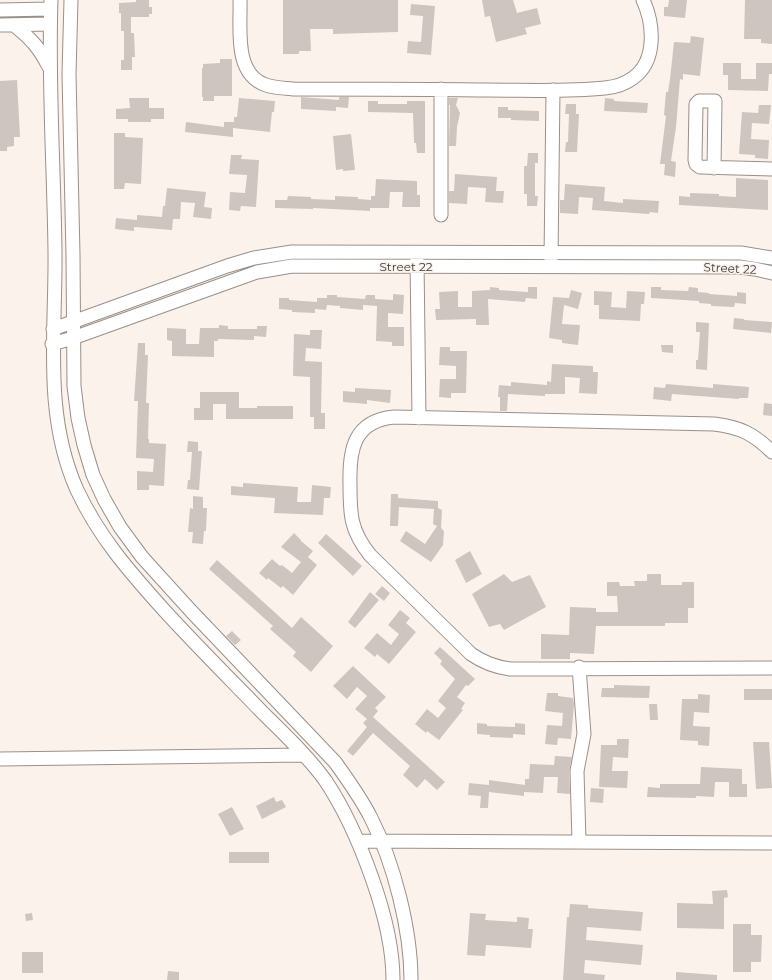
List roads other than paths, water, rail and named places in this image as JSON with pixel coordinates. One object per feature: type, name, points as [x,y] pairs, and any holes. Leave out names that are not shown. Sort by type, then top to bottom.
[{"type":"street","points":[[6,10],[25,0]]},
{"type":"street","points":[[71,0],[69,74],[74,386],[78,418],[84,445],[94,475],[104,499],[120,527],[142,557],[191,611],[335,762],[355,789],[382,841],[398,889],[405,920],[411,980]]},
{"type":"street","points":[[240,0],[242,57],[246,68],[252,77],[264,85],[293,89],[553,90],[606,88],[621,85],[634,78],[644,67],[650,54],[650,23],[643,0]]},
{"type":"street","points":[[6,10],[50,5],[50,69],[55,254],[52,344],[54,403],[64,451],[76,486],[84,505],[102,536],[127,569],[176,623],[304,755],[324,779],[359,841],[379,898],[389,946],[393,980]]},
{"type":"street","points":[[0,25],[50,24]]},
{"type":"street","points":[[14,25],[36,45],[50,69]]},
{"type":"street","points":[[441,89],[441,215]]},
{"type":"street","points":[[551,266],[553,90]]},
{"type":"street","points":[[714,168],[715,101],[699,101],[696,104],[696,164],[700,167],[714,168],[772,169]]},
{"type":"street","name":"Street 22","points":[[53,329],[219,269],[254,258],[273,254],[310,252],[741,253],[772,258]]},
{"type":"street","points":[[417,252],[419,418]]},
{"type":"street","name":"Street 22","points":[[52,344],[73,338],[229,281],[268,269],[292,266],[740,267],[772,273]]},
{"type":"street","points":[[772,452],[761,440],[750,433],[739,428],[714,424],[394,417],[374,421],[359,434],[353,444],[349,468],[351,518],[355,532],[362,544],[370,555],[471,654],[480,661],[490,665],[510,669],[580,667],[772,668]]},
{"type":"street","points":[[579,842],[577,771],[584,734],[580,667]]},
{"type":"street","points":[[0,759],[304,755]]},
{"type":"street","points":[[359,841],[772,843]]},
{"type":"street","points":[[384,924],[405,920]]}]
